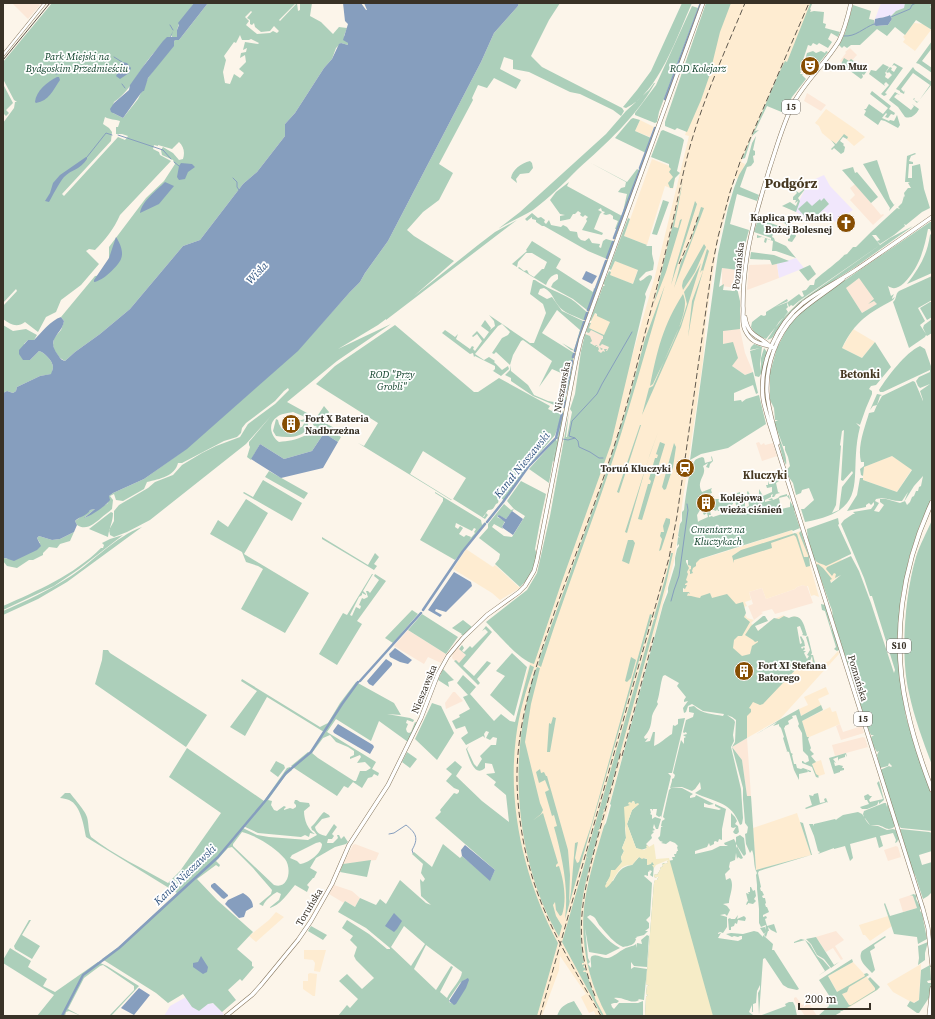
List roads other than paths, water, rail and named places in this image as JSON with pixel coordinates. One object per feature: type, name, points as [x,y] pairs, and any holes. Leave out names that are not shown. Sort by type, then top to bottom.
[{"type":"highway","name":"S10","points":[[932,502],[920,531],[908,571],[902,606],[900,647],[901,678],[906,708],[917,749],[932,790]]},
{"type":"main road","name":"Nieszawska","points":[[385,790],[421,718],[442,664],[463,638],[492,610],[519,592],[528,582],[534,571],[581,339],[703,3]]},
{"type":"main road","name":"Poznańska","points":[[773,348],[764,346],[753,340],[747,334],[743,325],[744,274],[749,240],[778,140],[788,115],[798,96],[839,41],[845,27],[851,3]]},
{"type":"main road","points":[[766,342],[772,339],[790,316],[802,304],[932,217]]},
{"type":"main road","points":[[773,348],[795,316],[853,271]]},
{"type":"main road","name":"Poznańska","points":[[744,314],[746,324],[750,332],[773,348]]},
{"type":"main road","points":[[773,348],[778,332]]},
{"type":"main road","points":[[764,346],[767,350],[768,356]]},
{"type":"main road","name":"Poznańska","points":[[773,348],[768,356],[764,373],[763,398],[769,422],[927,923],[932,965]]},
{"type":"main road","name":"Poznańska","points":[[773,348],[767,390],[782,461]]},
{"type":"main road","name":"Toruńska","points":[[226,1016],[254,992],[278,966],[305,931],[332,884],[349,845],[385,790]]},
{"type":"main road","points":[[929,1016],[932,988]]},
{"type":"street","points":[[3,55],[45,3]]},
{"type":"water","points":[[194,3],[208,3],[179,40],[175,40],[174,46],[148,78],[144,91],[123,118],[111,112],[110,109],[114,103],[129,90],[130,85],[163,41],[167,37],[170,37],[173,31],[171,37],[177,37],[178,23]]},
{"type":"water","name":"Wisła","points":[[343,3],[361,3],[367,10],[364,3],[519,3],[494,33],[481,62],[388,241],[360,282],[298,351],[187,449],[144,479],[113,493],[109,496],[110,500],[95,513],[84,518],[95,509],[90,510],[87,514],[77,519],[75,521],[77,525],[74,532],[60,539],[52,540],[39,536],[37,538],[41,546],[37,550],[14,561],[5,558],[3,559],[3,393],[7,391],[13,393],[16,391],[17,387],[40,376],[51,374],[53,368],[50,360],[41,352],[39,351],[30,360],[23,360],[19,354],[19,350],[28,340],[34,340],[50,324],[61,317],[64,321],[63,326],[55,337],[53,344],[59,357],[65,361],[130,309],[183,246],[200,240],[243,184],[257,172],[285,136],[285,124],[295,113],[324,68],[332,59],[339,44],[341,43],[348,45],[348,43],[343,40],[348,24],[345,21]]},
{"type":"water","points":[[890,15],[892,19],[888,25],[874,25],[875,19]]},
{"type":"water","points":[[122,62],[127,63],[131,68],[129,73],[120,79],[116,76]]},
{"type":"water","points":[[59,77],[60,80],[50,94],[44,100],[36,103],[37,94],[49,81]]},
{"type":"water","points":[[86,157],[87,159],[82,165],[64,177],[49,202],[45,201],[50,193],[53,183],[60,175]]},
{"type":"water","points":[[181,163],[192,164],[195,167],[188,172],[185,179],[179,180],[177,177]]},
{"type":"water","points":[[165,182],[174,186],[159,204],[140,213],[147,200]]},
{"type":"water","points":[[116,237],[122,251],[121,259],[110,273],[102,279],[94,282],[109,258]]},
{"type":"water","points":[[586,271],[597,276],[592,284],[582,279]]},
{"type":"water","points":[[324,433],[338,442],[323,468],[281,478],[251,459],[260,444],[284,459],[312,451]]},
{"type":"water","points":[[512,511],[523,519],[513,535],[502,527],[505,522],[497,516],[499,515],[506,519]]},
{"type":"water","points":[[454,572],[471,582],[472,586],[446,612],[436,609],[435,611],[442,615],[440,617],[428,610]]},
{"type":"water","points":[[395,648],[412,660],[408,664],[390,657],[389,654]]},
{"type":"water","points":[[386,659],[392,663],[392,665],[373,686],[369,684],[367,681]]},
{"type":"water","points":[[338,724],[373,745],[374,747],[370,754],[334,733],[333,731]]},
{"type":"water","points":[[465,845],[495,870],[490,881],[462,856],[461,850]]},
{"type":"water","points":[[214,883],[228,896],[224,899],[222,898],[211,887]]},
{"type":"water","points":[[243,893],[251,900],[253,907],[246,911],[244,917],[239,918],[225,904],[228,900]]},
{"type":"water","points":[[394,913],[402,921],[394,932],[385,926]]},
{"type":"water","points":[[201,956],[208,967],[207,972],[203,974],[193,967],[193,963],[198,962]]},
{"type":"water","points":[[468,978],[469,980],[466,988],[454,1005],[449,1001],[462,981]]},
{"type":"water","points":[[139,988],[150,995],[134,1015],[121,1008]]},
{"type":"waterway","name":"Kanał Nieszawski","points":[[665,99],[701,3]]},
{"type":"waterway","points":[[891,17],[910,9],[912,5],[916,3]]},
{"type":"waterway","points":[[844,36],[856,34],[874,24]]},
{"type":"waterway","points":[[170,25],[173,30]]},
{"type":"waterway","points":[[114,57],[122,62]]},
{"type":"waterway","points":[[65,70],[69,66]]},
{"type":"waterway","points":[[56,74],[60,73]]},
{"type":"waterway","points":[[122,84],[125,88]]},
{"type":"waterway","name":"Kanał Nieszawski","points":[[640,168],[655,128]]},
{"type":"waterway","points":[[87,157],[106,133],[112,135]]},
{"type":"waterway","points":[[118,135],[163,150],[171,159]]},
{"type":"waterway","points":[[174,162],[179,166]]},
{"type":"waterway","name":"Kanał Nieszawski","points":[[614,238],[640,170]]},
{"type":"waterway","points":[[233,178],[237,182],[237,187],[239,190]]},
{"type":"waterway","name":"Kanał Nieszawski","points":[[607,258],[613,242]]},
{"type":"waterway","name":"Kanał Nieszawski","points":[[588,310],[606,261]]},
{"type":"waterway","name":"Kanał Nieszawski","points":[[585,319],[587,313]]},
{"type":"waterway","name":"Kanał Nieszawski","points":[[575,351],[584,322]]},
{"type":"waterway","points":[[575,438],[569,436],[572,421],[597,394],[632,332]]},
{"type":"waterway","name":"Kanał Nieszawski","points":[[565,394],[572,361]]},
{"type":"waterway","name":"Kanał Nieszawski","points":[[564,407],[565,401]]},
{"type":"waterway","name":"Kanał Nieszawski","points":[[487,522],[528,467],[556,438],[562,414]]},
{"type":"waterway","points":[[563,439],[568,440],[575,438],[578,441],[579,447],[599,458],[603,458]]},
{"type":"waterway","points":[[671,601],[679,576],[688,510],[687,504]]},
{"type":"waterway","name":"Kanał Nieszawski","points":[[423,610],[463,551],[485,524]]},
{"type":"waterway","name":"Kanał Nieszawski","points":[[360,681],[421,613]]},
{"type":"waterway","name":"Kanał Nieszawski","points":[[62,1016],[83,975],[119,948],[218,857],[266,800],[286,773],[311,752],[358,682]]},
{"type":"waterway","points":[[389,834],[394,833],[406,825],[414,833],[416,839],[412,850],[413,853]]},
{"type":"tram line","points":[[3,60],[50,3]]},
{"type":"railway","points":[[601,1016],[569,960],[547,917],[531,873],[519,813],[517,782],[520,736],[529,692],[542,648],[589,520],[625,411],[663,263],[691,143],[709,90],[745,3]]},
{"type":"railway","points":[[540,1016],[669,558],[677,516],[712,267],[718,237],[740,162],[809,3]]},
{"type":"railway","points":[[679,264],[699,214]]},
{"type":"railway","points":[[622,756],[654,636]]},
{"type":"railway","points":[[595,996],[583,955],[581,935],[584,897],[598,836],[621,751]]},
{"type":"place","name":"Dom Muz","points":[[810,66]]},
{"type":"place","name":"Kaplica pw. Matki Bożej Bolesnej","points":[[846,223]]},
{"type":"place","name":"Fort X Bateria Nadbrzeżna","points":[[291,424]]},
{"type":"place","name":"Toruń Kluczyki","points":[[685,468]]},
{"type":"place","name":"Kolejowa wieża ciśnień","points":[[706,503]]},
{"type":"place","name":"Fort XI Stefana Batorego","points":[[744,671]]},
{"type":"district","name":"Podgórz","points":[[791,183]]},
{"type":"district","name":"Betonki","points":[[860,374]]},
{"type":"district","name":"Kluczyki","points":[[765,475]]},
{"type":"park label","name":"Park Miejski na Bydgoskim Przedmieściu","points":[[77,62]]},
{"type":"park label","name":"ROD Kolejarz","points":[[698,68]]},
{"type":"park label","name":"ROD \"Przy Grobli\"","points":[[392,380]]},
{"type":"park label","name":"Cmentarz na Kluczykach","points":[[718,534]]}]
